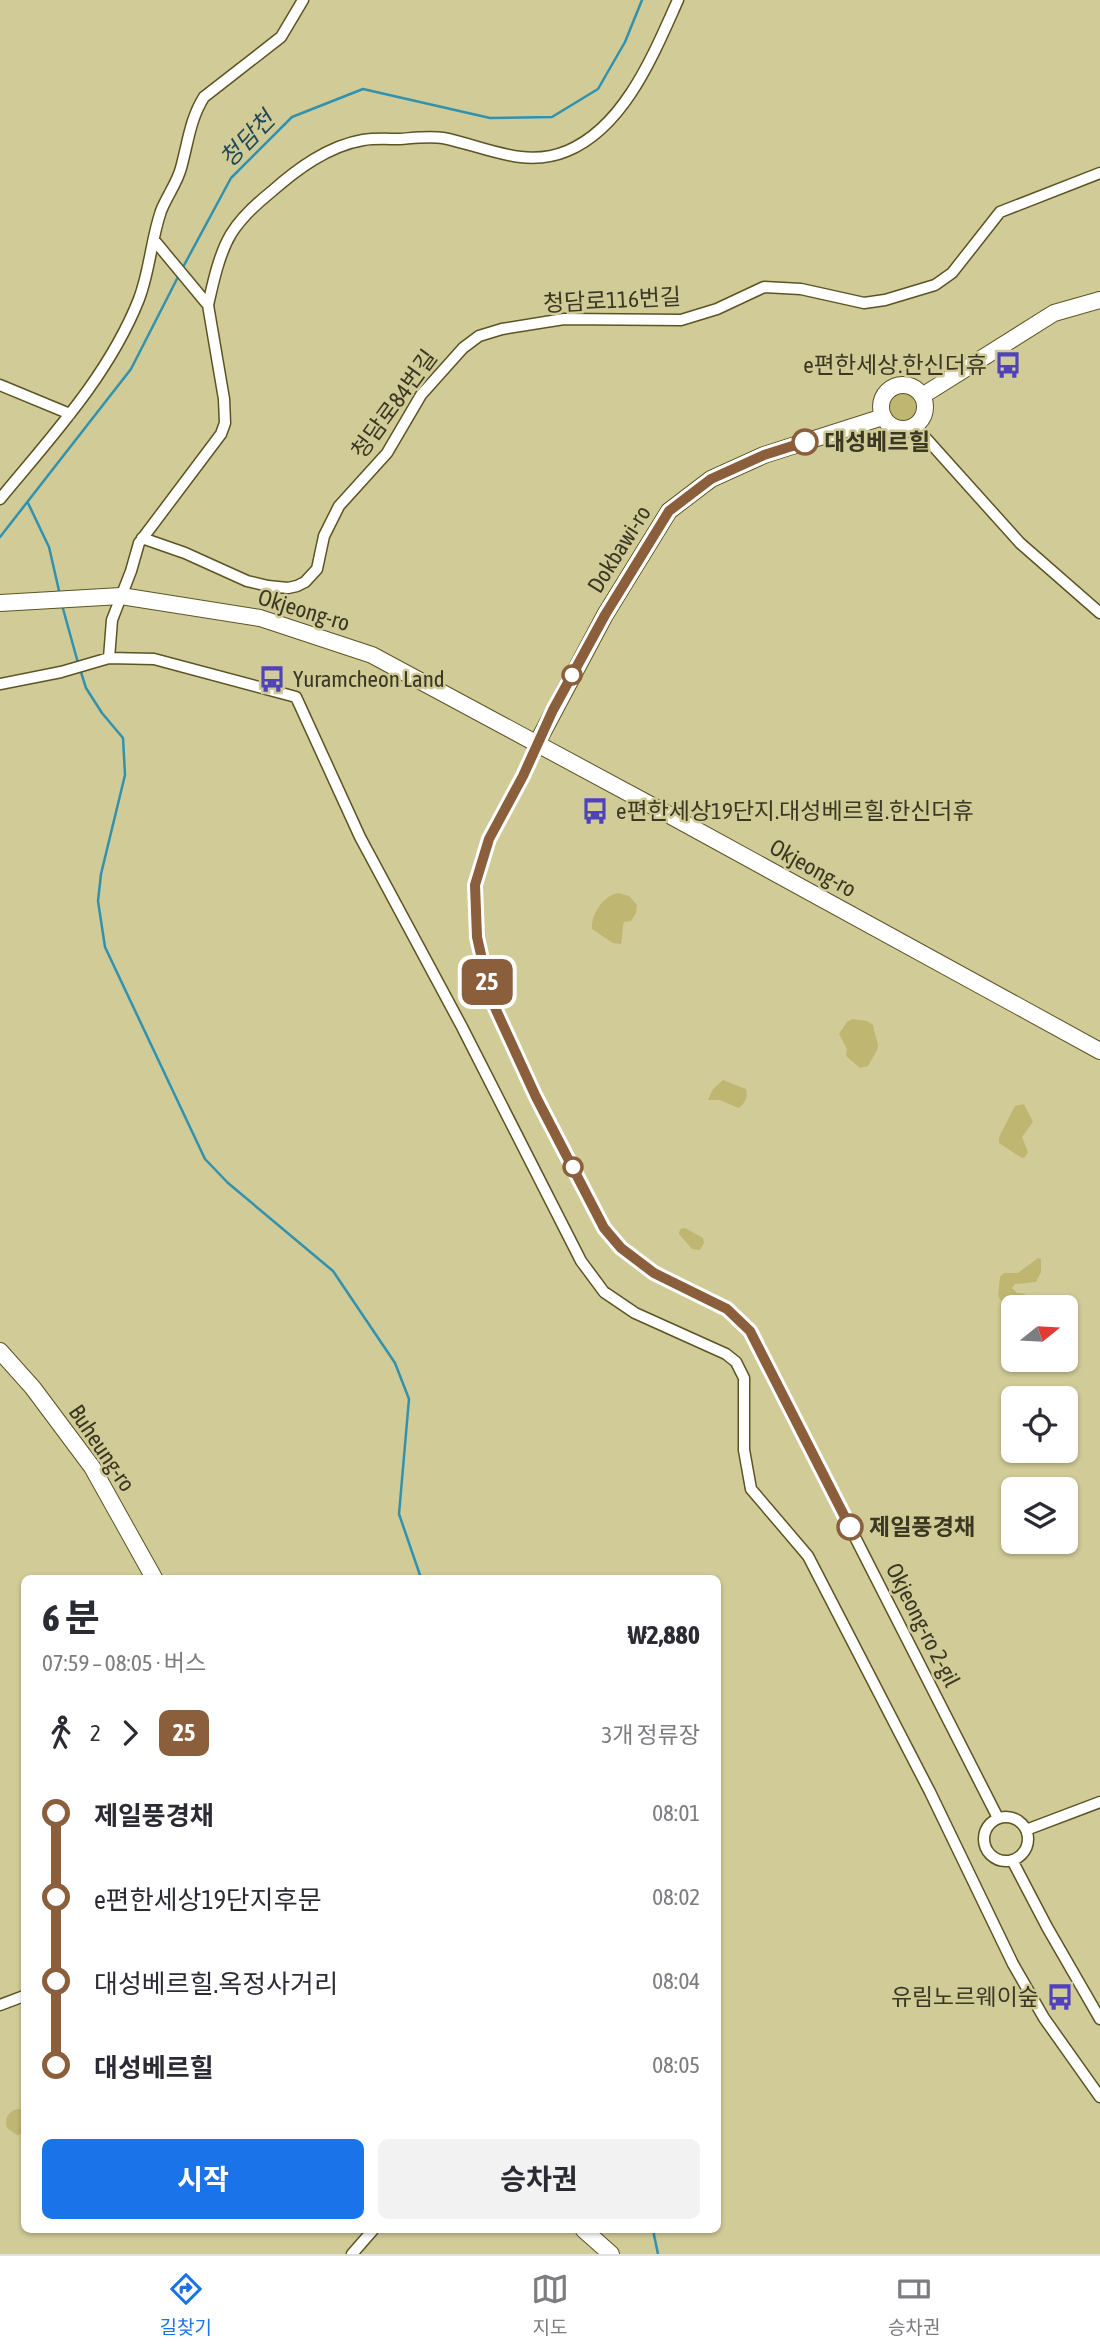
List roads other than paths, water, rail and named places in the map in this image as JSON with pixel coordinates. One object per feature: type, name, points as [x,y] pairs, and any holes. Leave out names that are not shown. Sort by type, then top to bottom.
[{"type":"main road","points":[[922,396],[1054,313],[1100,300]]},
{"type":"main road","points":[[896,386],[911,386],[922,396],[925,402],[923,416],[915,426],[908,429],[893,428],[883,417],[880,410],[884,395],[896,386]]},
{"type":"main road","name":"Dokbawi-ro","points":[[536,745],[605,615],[669,511],[711,479],[764,455],[883,417]]},
{"type":"main road","name":"Okjeong-ro","points":[[0,603],[115,596],[260,618],[372,655],[1100,1051]]},
{"type":"main road","name":"Buheung-ro","points":[[0,1351],[33,1388],[92,1467],[152,1575]]},
{"type":"main road","points":[[587,2233],[611,2254]]},
{"type":"street","points":[[0,499],[70,414],[111,356],[131,319],[149,269],[161,211],[180,171],[192,121],[204,97],[281,37],[303,0]]},
{"type":"street","points":[[205,301],[227,242],[241,221],[284,180],[303,165],[325,154],[363,140],[424,137],[440,138],[526,158],[559,154],[578,146],[604,125],[631,93],[648,66],[678,0]]},
{"type":"street","name":"청담로116번길","points":[[495,331],[564,319],[681,320],[771,286],[801,289],[864,303],[885,300],[935,285],[951,273],[1000,212],[1100,173]]},
{"type":"street","points":[[105,660],[115,596],[131,571],[134,553],[142,538],[221,434],[225,423],[224,399],[205,301],[153,240]]},
{"type":"street","name":"청담로84번길","points":[[142,538],[247,581],[288,588],[304,582],[317,569],[324,536],[333,513],[387,453],[421,395],[463,348],[479,336],[495,331]]},
{"type":"street","points":[[0,385],[70,414]]},
{"type":"street","points":[[915,426],[1020,543],[1100,613]]},
{"type":"street","points":[[0,684],[105,660],[154,659],[296,697],[360,837],[462,1027],[581,1261],[604,1292],[635,1313],[726,1354],[736,1362],[744,1378],[744,1450],[751,1489],[808,1556],[930,1792],[1013,1964],[1044,2018],[1100,2097]]},
{"type":"street","name":"Okjeong-ro 2-gil","points":[[536,745],[523,776],[489,839],[475,885],[477,937],[491,999],[536,1097],[604,1228],[621,1248],[654,1273],[727,1309],[750,1331],[998,1818]]},
{"type":"street","points":[[1026,1830],[1100,1802]]},
{"type":"street","points":[[1011,1817],[1026,1830],[1027,1845],[1019,1857],[1012,1860],[1004,1861],[991,1855],[984,1842],[987,1828],[998,1818],[1011,1817]]},
{"type":"street","points":[[1012,1860],[1100,2019]]},
{"type":"street","points":[[0,2005],[21,1997]]},
{"type":"street","points":[[352,2254],[370,2233]]},
{"type":"waterway","name":"청담천","points":[[182,269],[231,178],[292,117],[363,89],[490,118],[552,117],[598,89],[625,42],[642,0]]},
{"type":"waterway","name":"청담천","points":[[0,537],[131,369],[179,275]]},
{"type":"waterway","points":[[28,503],[49,547],[60,595]]},
{"type":"waterway","points":[[62,605],[78,663]]},
{"type":"waterway","points":[[80,669],[86,688],[123,738],[125,775],[101,874],[98,901],[105,947],[205,1159],[228,1183],[333,1271],[395,1363],[409,1399],[399,1514],[420,1575]]},
{"type":"waterway","points":[[654,2233],[658,2254]]},
{"type":"place","name":"e편한세상.한신더휴","points":[[1008,365]]},
{"type":"place","name":"대성베르힐","points":[[805,442]]},
{"type":"place","name":"Yuramcheon Land","points":[[272,679]]},
{"type":"place","name":"e편한세상19단지.대성베르힐.한신더휴","points":[[595,811]]},
{"type":"place","name":"제일풍경채","points":[[850,1527]]},
{"type":"place","name":"유림노르웨이숲","points":[[1060,1997]]}]
